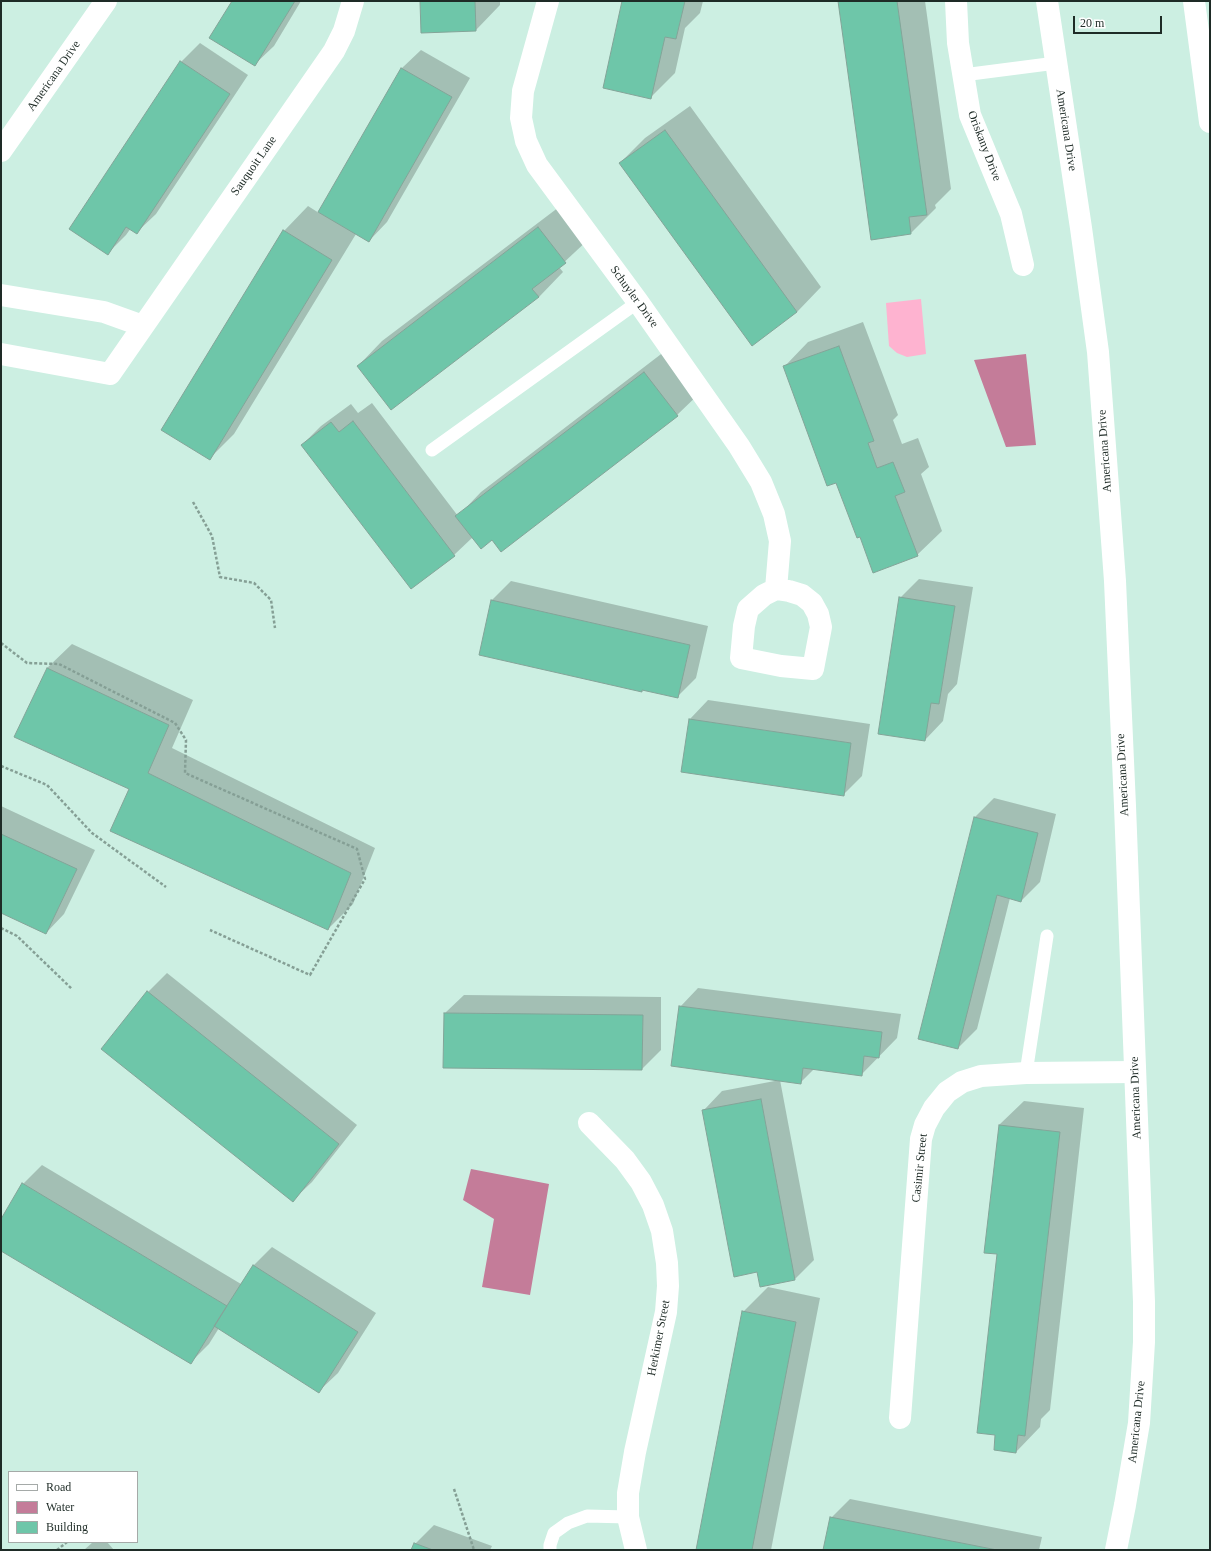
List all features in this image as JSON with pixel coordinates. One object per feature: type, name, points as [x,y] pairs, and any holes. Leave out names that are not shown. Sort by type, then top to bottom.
[{"type":"main road","name":"Americana Drive","points":[[1,151],[106,1]]},
{"type":"main road","name":"Sauquoit Lane","points":[[1,354],[110,374],[334,51],[344,31],[353,1]]},
{"type":"main road","name":"Schuyler Drive","points":[[548,1],[523,91],[521,118],[526,141],[537,165],[638,302],[739,446],[761,482],[774,514],[780,541],[776,589]]},
{"type":"main road","name":"Oriskany Drive","points":[[956,1],[958,43],[970,115],[1011,214],[1023,265]]},
{"type":"main road","name":"Americana Drive","points":[[1047,1],[1098,352],[1115,581],[1144,1302],[1144,1342],[1139,1423],[1126,1505],[1116,1550]]},
{"type":"main road","points":[[1194,1],[1210,122]]},
{"type":"main road","points":[[1,295],[104,312],[143,326]]},
{"type":"main road","name":"Casimir Street","points":[[900,1418],[921,1139],[925,1125],[934,1108],[947,1092],[962,1082],[981,1076],[1026,1073],[1135,1072]]},
{"type":"main road","name":"Herkimer Street","points":[[589,1123],[625,1160],[641,1182],[653,1205],[662,1231],[667,1263],[668,1286],[666,1312],[635,1452],[628,1493],[628,1517],[636,1550]]},
{"type":"lane","points":[[963,75],[1056,63]]},
{"type":"lane","points":[[432,450],[638,302]]},
{"type":"lane","points":[[1026,1073],[1047,936]]},
{"type":"lane","points":[[550,1550],[554,1533],[568,1523],[587,1516],[628,1517]]},
{"type":"path","points":[[193,502],[212,536],[220,577],[254,583],[271,600],[275,628]]},
{"type":"path","points":[[1,642],[27,663],[59,664],[175,723],[186,740],[185,773],[357,849],[365,879],[310,975],[210,930]]},
{"type":"path","points":[[1,766],[47,785],[92,833],[166,887]]},
{"type":"path","points":[[1,928],[17,936],[72,989]]},
{"type":"path","points":[[454,1490],[474,1550]]},
{"type":"path","points":[[57,1550],[65,1543]]},
{"type":"shaded area","points":[[921,299],[926,354],[907,357],[897,353],[889,346],[886,303]]},
{"type":"water","points":[[1026,354],[1036,445],[1006,447],[974,360]]},
{"type":"water","points":[[471,1169],[549,1184],[530,1295],[482,1287],[494,1219],[463,1200]]},
{"type":"building","points":[[232,1],[295,1],[255,66],[209,38]]},
{"type":"building","points":[[420,1],[475,1],[476,31],[421,33]]},
{"type":"building","points":[[622,1],[685,1],[676,39],[665,37],[651,99],[603,88]]},
{"type":"building","points":[[838,1],[897,1],[927,215],[909,217],[911,234],[871,240]]},
{"type":"building","points":[[180,61],[230,94],[137,234],[126,227],[108,255],[69,229]]},
{"type":"building","points":[[401,68],[452,97],[369,242],[318,212]]},
{"type":"building","points":[[665,130],[797,312],[752,346],[619,163]]},
{"type":"building","points":[[538,227],[566,263],[532,289],[539,297],[391,410],[357,366]]},
{"type":"building","points":[[283,230],[332,260],[210,460],[161,430]]},
{"type":"building","points":[[839,346],[874,441],[868,443],[877,468],[893,462],[905,492],[895,496],[918,556],[873,573],[860,537],[857,538],[836,483],[827,486],[783,366]]},
{"type":"building","points":[[644,372],[678,416],[501,552],[492,540],[481,549],[455,516]]},
{"type":"building","points":[[353,421],[455,556],[411,589],[301,445],[331,422],[339,432]]},
{"type":"building","points":[[899,597],[955,606],[939,704],[931,703],[925,741],[878,734]]},
{"type":"building","points":[[491,600],[690,645],[678,698],[642,690],[642,692],[479,655]]},
{"type":"building","points":[[47,668],[169,725],[148,773],[351,873],[328,930],[110,831],[129,789],[14,737]]},
{"type":"building","points":[[689,719],[851,743],[844,796],[681,772]]},
{"type":"building","points":[[974,817],[1038,833],[1021,902],[997,895],[958,1049],[918,1039]]},
{"type":"building","points":[[1,834],[77,869],[46,934],[1,913]]},
{"type":"building","points":[[147,991],[339,1144],[293,1202],[101,1049]]},
{"type":"building","points":[[679,1006],[882,1032],[879,1058],[864,1056],[862,1076],[803,1068],[801,1084],[671,1066]]},
{"type":"building","points":[[444,1013],[643,1015],[642,1070],[443,1068]]},
{"type":"building","points":[[761,1099],[795,1280],[760,1287],[757,1272],[734,1277],[702,1110]]},
{"type":"building","points":[[999,1125],[1060,1132],[1025,1436],[1018,1435],[1016,1453],[994,1450],[995,1435],[977,1433],[997,1254],[984,1253]]},
{"type":"building","points":[[22,1183],[227,1306],[191,1364],[1,1251],[1,1219]]},
{"type":"building","points":[[253,1265],[358,1332],[319,1393],[214,1326]]},
{"type":"building","points":[[742,1311],[796,1322],[752,1550],[696,1550]]},
{"type":"building","points":[[830,1517],[997,1550],[823,1550]]},
{"type":"building","points":[[414,1543],[433,1550],[411,1550]]}]
